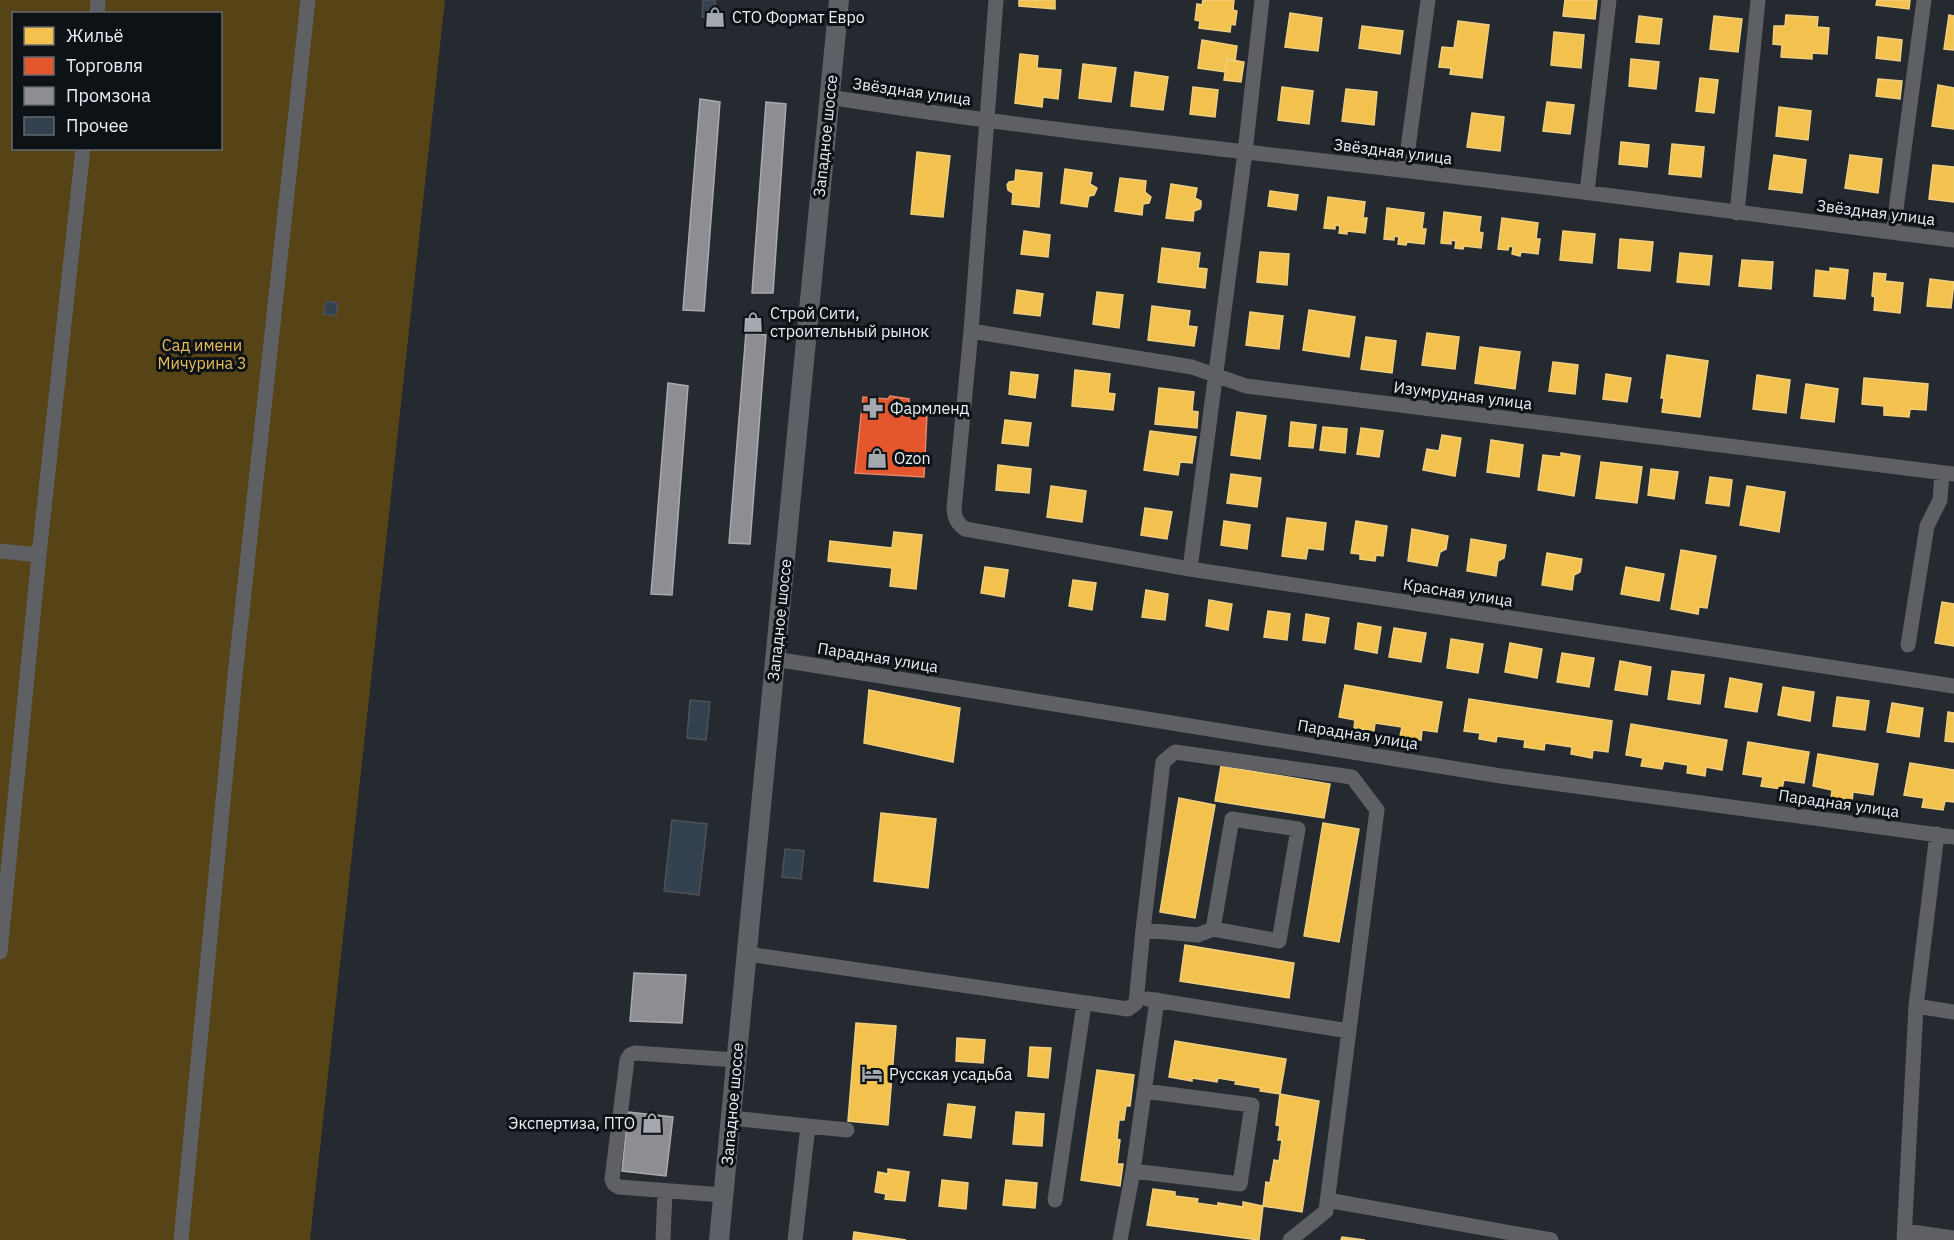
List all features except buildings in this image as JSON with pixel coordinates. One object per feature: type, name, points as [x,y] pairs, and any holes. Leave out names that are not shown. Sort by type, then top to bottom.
[{"type":"main road","name":"Западное шоссе","points":[[719,1240],[839,0]]},
{"type":"street","points":[[181,1240],[235,676],[308,0]]},
{"type":"street","points":[[971,331],[996,0]]},
{"type":"street","points":[[1190,569],[1245,152],[1262,0]]},
{"type":"street","points":[[1405,170],[1428,0]]},
{"type":"street","points":[[1587,192],[1609,0]]},
{"type":"street","points":[[1737,213],[1758,0]]},
{"type":"street","points":[[1893,232],[1924,0]]},
{"type":"street","name":"Звёздная улица","points":[[829,97],[1245,152],[1587,192],[1954,240]]},
{"type":"street","points":[[0,952],[82,150]]},
{"type":"street","name":"Изумрудная улица","points":[[971,331],[1192,367],[1246,386],[1948,473]]},
{"type":"street","name":"Красная улица","points":[[971,331],[954,509],[958,524],[965,529],[1190,569],[1954,686]]},
{"type":"street","points":[[1908,645],[1927,526],[1940,500],[1948,473]]},
{"type":"street","points":[[0,551],[39,555]]},
{"type":"street","name":"Парадная улица","points":[[775,659],[1501,776],[1954,837]]},
{"type":"street","points":[[747,954],[1128,1009],[1136,1003],[1163,762],[1175,752],[1352,777],[1377,810],[1326,1211],[1290,1240]]},
{"type":"street","points":[[1143,930],[1198,935],[1213,929],[1279,940],[1298,829],[1232,819],[1213,929]]},
{"type":"street","points":[[1937,834],[1916,1006],[1905,1236],[1954,1238]]},
{"type":"street","points":[[1136,997],[1349,1031]]},
{"type":"street","points":[[1120,1240],[1133,1172],[1157,1000]]},
{"type":"street","points":[[1055,1200],[1084,1004]]},
{"type":"street","points":[[1916,1006],[1954,1012]]},
{"type":"street","points":[[723,1195],[619,1187],[613,1182],[628,1057],[635,1053],[736,1060]]},
{"type":"street","points":[[1133,1172],[1240,1184],[1252,1105],[1144,1091]]},
{"type":"street","points":[[731,1118],[847,1130]]},
{"type":"street","points":[[795,1240],[808,1126]]},
{"type":"street","points":[[663,1240],[665,1191]]},
{"type":"street","points":[[1327,1200],[1551,1240]]},
{"type":"green space","name":"Сад имени Мичурина 3","points":[[0,0],[445,0],[310,1240],[0,1240]]},
{"type":"place","name":"СТО Формат Евро","points":[[715,17]]},
{"type":"place","name":"Строй Сити, строительный рынок","points":[[753,322]]},
{"type":"place","name":"Фармленд","points":[[873,408]]},
{"type":"place","name":"Ozon","points":[[877,458]]},
{"type":"place","name":"Русская усадьба","points":[[872,1074]]},
{"type":"place","name":"Экспертиза, ПТО","points":[[652,1123]]}]
